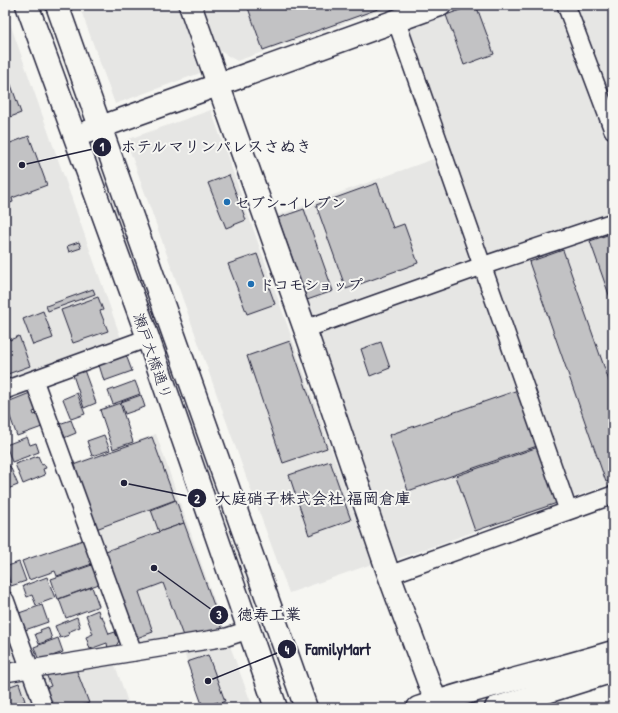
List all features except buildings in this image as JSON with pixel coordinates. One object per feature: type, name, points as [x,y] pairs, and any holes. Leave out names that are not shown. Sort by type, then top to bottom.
[{"type":"street","name":"瀬戸大橋通り","points":[[27,5],[148,338],[276,708]]},
{"type":"street","name":"瀬戸大橋通り","points":[[57,5],[306,708]]},
{"type":"street","points":[[190,5],[305,329],[388,574],[427,705],[569,666],[613,652]]},
{"type":"street","points":[[74,136],[396,20],[415,9],[440,5]]},
{"type":"street","points":[[566,5],[613,130]]},
{"type":"street","points":[[396,20],[568,510]]},
{"type":"street","points":[[305,329],[482,266],[613,222]]},
{"type":"street","points":[[5,390],[148,338]]},
{"type":"street","points":[[34,380],[133,652]]},
{"type":"street","points":[[388,574],[613,495]]},
{"type":"street","points":[[5,600],[44,708]]},
{"type":"street","points":[[5,673],[227,637],[248,630]]},
{"type":"street","points":[[496,708],[613,672]]},
{"type":"shaded area","points":[[79,5],[177,5],[200,73],[115,104]]},
{"type":"shaded area","points":[[203,5],[397,5],[237,61],[218,50]]},
{"type":"shaded area","points":[[471,5],[560,5],[613,159],[613,212],[486,256],[404,28]]},
{"type":"shaded area","points":[[577,5],[613,5],[613,107]]},
{"type":"shaded area","points":[[5,9],[122,341],[5,383]]},
{"type":"shaded area","points":[[211,110],[372,564],[289,593],[126,140]]},
{"type":"shaded area","points":[[436,158],[472,258],[311,316],[275,216]]},
{"type":"shaded area","points":[[613,231],[613,483],[571,498],[493,273]]},
{"type":"shaded area","points":[[479,276],[558,502],[397,559],[318,333]]},
{"type":"shaded area","points":[[156,434],[225,631],[140,644],[133,640],[72,464]]},
{"type":"shaded area","points":[[5,623],[18,659],[13,666],[5,667]]},
{"type":"shaded area","points":[[229,643],[253,708],[204,708],[183,650]]},
{"type":"shaded area","points":[[114,662],[130,708],[49,708],[39,682],[43,674]]},
{"type":"shaded area","points":[[18,678],[25,682],[34,708],[5,708],[5,680]]},
{"type":"place","name":"ホテルマリンパレスさぬき","points":[[22,165]]},
{"type":"place","name":"セブン-イレブン","points":[[227,202]]},
{"type":"place","name":"ドコモショップ","points":[[251,284]]},
{"type":"place","name":"大庭硝子株式会社 福岡倉庫","points":[[124,483]]},
{"type":"place","name":"徳寿工業","points":[[154,568]]},
{"type":"place","name":"FamilyMart","points":[[208,681]]}]
